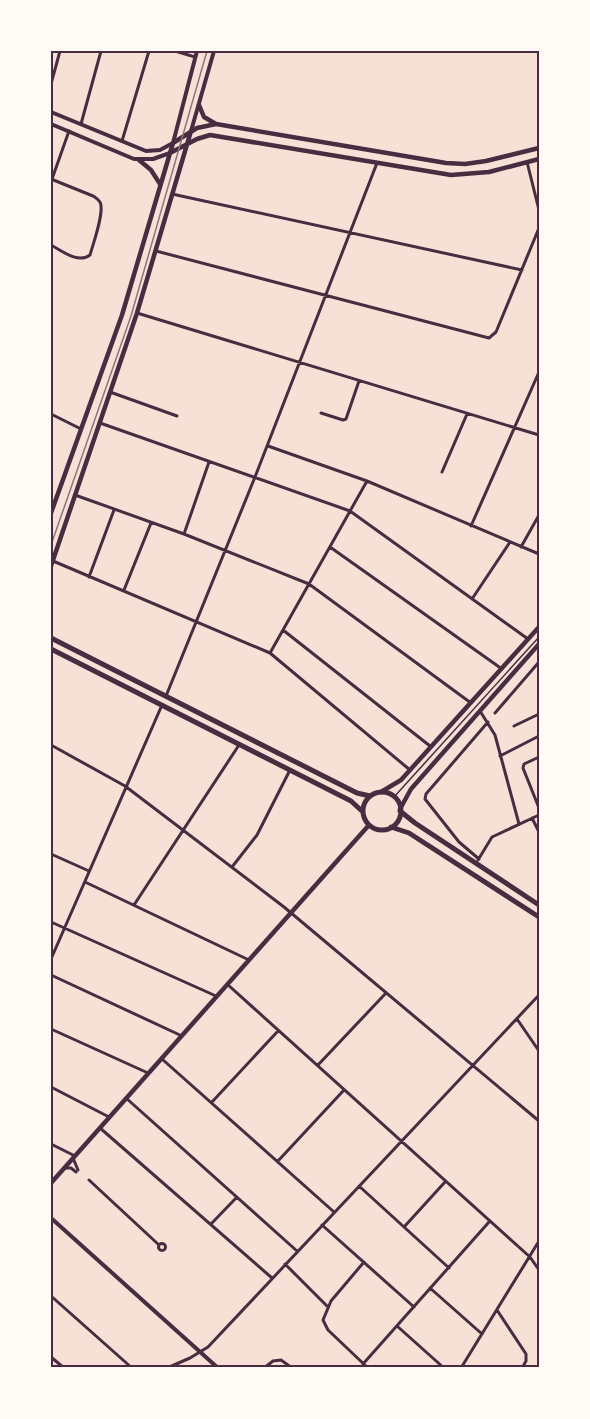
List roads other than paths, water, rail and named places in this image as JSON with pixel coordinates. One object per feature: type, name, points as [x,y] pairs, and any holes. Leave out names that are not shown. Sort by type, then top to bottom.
[{"type":"main road","points":[[199,105],[204,117],[216,124],[454,164],[486,161],[539,148]]},
{"type":"main road","points":[[51,513],[122,315],[173,143],[191,131],[216,124]]},
{"type":"main road","points":[[52,563],[137,313],[191,131]]},
{"type":"main road","points":[[170,153],[205,136],[215,135],[434,173],[460,175],[489,172],[539,159]]},
{"type":"main road","points":[[139,160],[151,170],[160,184]]},
{"type":"main road","points":[[363,812],[364,803],[370,796],[396,784],[410,770],[539,627]]},
{"type":"main road","points":[[51,638],[357,793],[370,796]]},
{"type":"main road","points":[[51,649],[351,801],[363,812],[369,825],[380,830],[391,827],[398,819],[408,793],[538,647]]},
{"type":"main road","points":[[381,792],[394,797],[400,810],[415,824],[477,862],[539,905]]},
{"type":"main road","points":[[51,1183],[369,825]]},
{"type":"main road","points":[[391,827],[409,833],[539,917]]},
{"type":"street","points":[[51,84],[60,51]]},
{"type":"street","points":[[81,124],[101,51]]},
{"type":"street","points":[[122,142],[149,51]]},
{"type":"street","points":[[175,51],[195,57]]},
{"type":"street","points":[[51,111],[122,142],[150,152],[160,150],[173,143],[197,51]]},
{"type":"street","points":[[191,131],[214,51]]},
{"type":"street","points":[[51,124],[139,160],[153,159],[170,153]]},
{"type":"street","points":[[51,244],[79,259],[87,258],[90,255],[101,210],[97,199],[52,179],[69,131]]},
{"type":"street","points":[[527,162],[539,210]]},
{"type":"street","points":[[166,696],[255,477],[377,163]]},
{"type":"street","points":[[172,194],[522,270]]},
{"type":"street","points":[[156,251],[489,338],[496,332],[539,228]]},
{"type":"street","points":[[137,313],[539,435]]},
{"type":"street","points":[[471,526],[539,372]]},
{"type":"street","points":[[321,413],[346,419],[359,381]]},
{"type":"street","points":[[110,392],[177,416]]},
{"type":"street","points":[[51,414],[82,429]]},
{"type":"street","points":[[442,472],[467,414]]},
{"type":"street","points":[[99,423],[350,511],[528,639]]},
{"type":"street","points":[[267,446],[367,481],[539,554]]},
{"type":"street","points":[[184,534],[209,462]]},
{"type":"street","points":[[270,653],[367,481]]},
{"type":"street","points":[[75,495],[184,534],[309,584],[471,703]]},
{"type":"street","points":[[89,577],[114,510]]},
{"type":"street","points":[[521,547],[539,515]]},
{"type":"street","points":[[123,591],[151,523]]},
{"type":"street","points":[[472,599],[510,542]]},
{"type":"street","points":[[330,547],[502,669]]},
{"type":"street","points":[[52,563],[270,653],[410,770]]},
{"type":"street","points":[[283,630],[431,746]]},
{"type":"street","points":[[495,713],[539,662]]},
{"type":"street","points":[[51,959],[162,705]]},
{"type":"street","points":[[480,711],[495,735],[519,824]]},
{"type":"street","points":[[514,726],[539,714]]},
{"type":"street","points":[[488,722],[425,796],[428,804],[477,862],[492,837],[539,815]]},
{"type":"street","points":[[500,756],[539,736]]},
{"type":"street","points":[[51,745],[125,786],[291,912],[539,1121]]},
{"type":"street","points":[[134,905],[239,745]]},
{"type":"street","points":[[539,757],[523,766],[539,808]]},
{"type":"street","points":[[232,867],[257,835],[290,770]]},
{"type":"street","points":[[534,794],[539,792]]},
{"type":"street","points":[[532,818],[539,832]]},
{"type":"street","points":[[51,854],[89,871]]},
{"type":"street","points":[[85,882],[249,960]]},
{"type":"street","points":[[51,922],[216,996]]},
{"type":"street","points":[[51,975],[182,1035]]},
{"type":"street","points":[[227,984],[530,1257],[539,1270]]},
{"type":"street","points":[[318,1065],[386,993]]},
{"type":"street","points":[[167,1368],[201,1352],[539,995]]},
{"type":"street","points":[[517,1019],[539,1052]]},
{"type":"street","points":[[51,1029],[148,1073]]},
{"type":"street","points":[[212,1102],[278,1031]]},
{"type":"street","points":[[162,1059],[334,1212]]},
{"type":"street","points":[[51,1087],[109,1117]]},
{"type":"street","points":[[278,1161],[344,1090]]},
{"type":"street","points":[[126,1098],[297,1252]]},
{"type":"street","points":[[100,1128],[272,1278]]},
{"type":"street","points":[[51,1144],[74,1157],[77,1171],[69,1167],[63,1169]]},
{"type":"street","points":[[88,1181],[159,1245]]},
{"type":"street","points":[[404,1227],[445,1182]]},
{"type":"street","points":[[359,1186],[449,1268]]},
{"type":"street","points":[[211,1224],[237,1197]]},
{"type":"street","points":[[51,1218],[218,1368]]},
{"type":"street","points":[[363,1364],[489,1222]]},
{"type":"street","points":[[322,1225],[414,1306]]},
{"type":"street","points":[[461,1368],[539,1241]]},
{"type":"street","points":[[364,1262],[335,1296],[323,1320],[326,1327],[368,1368]]},
{"type":"street","points":[[285,1264],[328,1307]]},
{"type":"street","points":[[430,1288],[482,1335]]},
{"type":"street","points":[[51,1296],[132,1368]]},
{"type":"street","points":[[497,1310],[526,1354],[526,1361],[522,1368]]},
{"type":"street","points":[[397,1326],[444,1368]]},
{"type":"street","points":[[51,1357],[64,1368]]},
{"type":"street","points":[[264,1368],[273,1361],[281,1360],[292,1368]]},
{"type":"lane","points":[[394,797],[539,637]]},
{"type":"tram line","points":[[51,545],[131,316],[207,51]]}]
